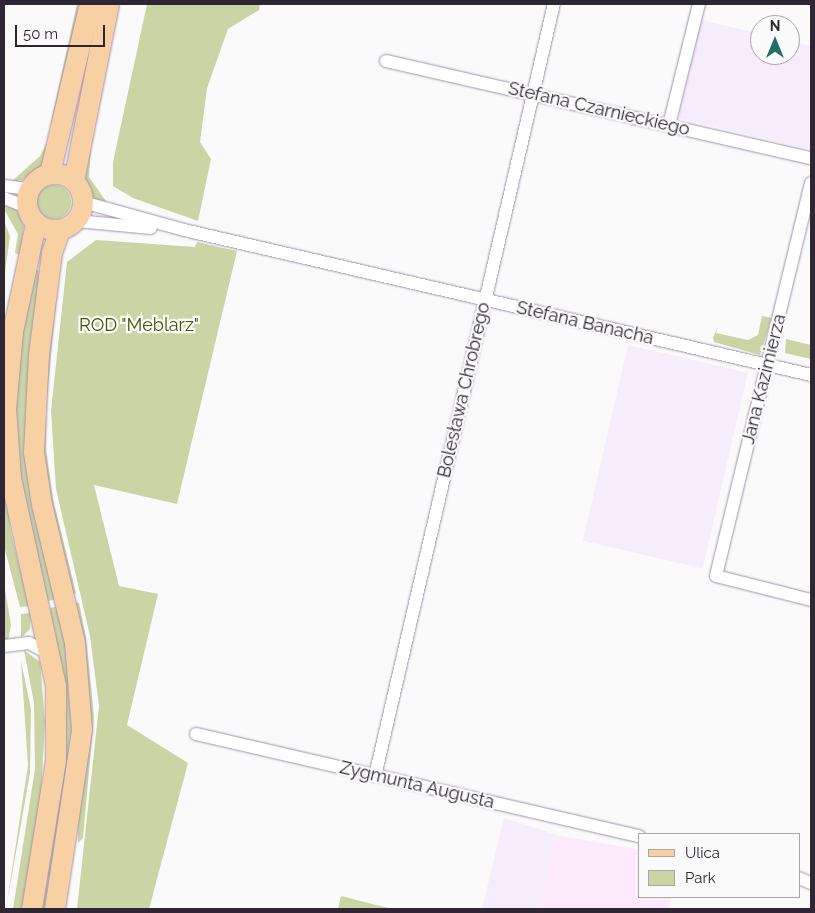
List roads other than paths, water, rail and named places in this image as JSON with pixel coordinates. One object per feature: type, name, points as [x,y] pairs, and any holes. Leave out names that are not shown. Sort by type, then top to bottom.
[{"type":"main road","points":[[32,909],[56,754],[53,656],[11,477],[6,409],[13,332],[31,206],[50,174],[90,4]]},
{"type":"main road","points":[[55,909],[82,730],[75,643],[42,505],[34,453],[38,356],[52,253],[83,202],[74,181],[109,4]]},
{"type":"main road","points":[[50,174],[74,181]]},
{"type":"main road","points":[[31,206],[68,226]]},
{"type":"street","name":"Bolesława Chrobrego","points":[[375,776],[554,4]]},
{"type":"street","points":[[669,125],[699,4]]},
{"type":"street","name":"Stefana Czarnieckiego","points":[[386,61],[811,158]]},
{"type":"street","name":"Jana Kazimierza","points":[[811,183],[716,576],[811,600]]},
{"type":"street","points":[[4,186],[31,206]]},
{"type":"street","points":[[4,198],[31,206]]},
{"type":"street","name":"Stefana Banacha","points":[[83,202],[184,230],[485,301],[811,374]]},
{"type":"street","name":"Stefana Banacha","points":[[68,226],[184,230]]},
{"type":"street","points":[[28,642],[46,620]]},
{"type":"street","points":[[4,646],[28,642],[53,656]]},
{"type":"street","name":"Zygmunta Augusta","points":[[196,734],[638,836]]},
{"type":"park label","name":"ROD \"Meblarz\"","points":[[139,325]]}]
